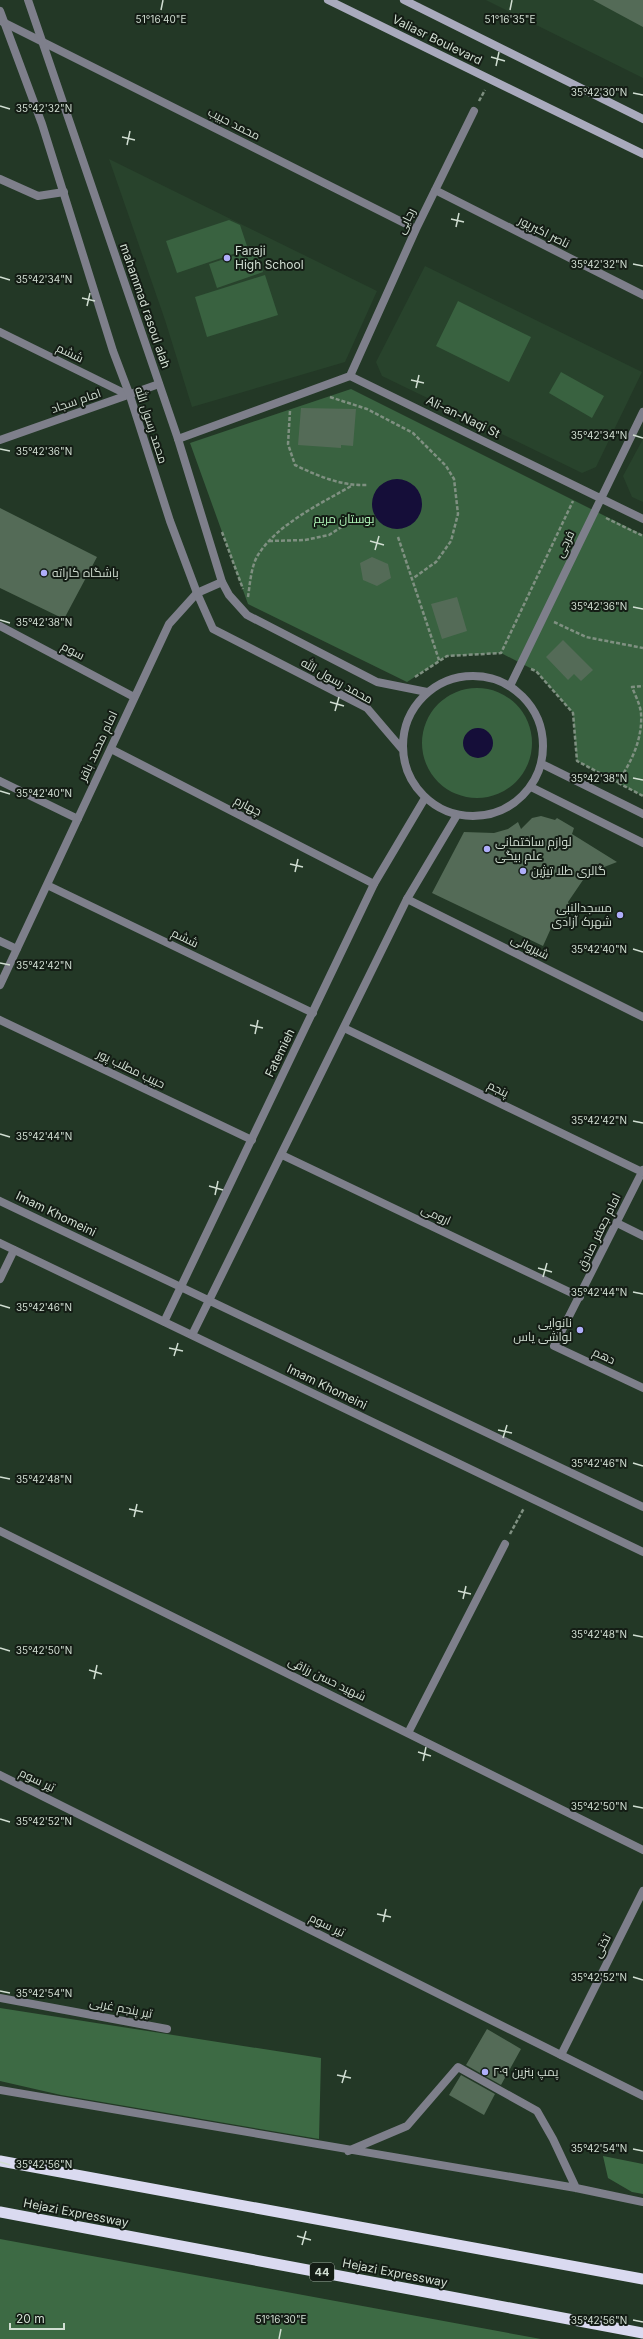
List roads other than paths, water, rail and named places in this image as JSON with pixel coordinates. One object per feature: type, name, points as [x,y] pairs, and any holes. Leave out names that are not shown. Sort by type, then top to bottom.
[{"type":"highway","points":[[0,2161],[643,2279]]},
{"type":"highway","name":"Hejazi Expressway","points":[[0,2212],[643,2333]]},
{"type":"main road","name":"Valiasr Boulevard","points":[[328,0],[643,154]]},
{"type":"main road","name":"Valiasr Boulevard","points":[[404,0],[643,119]]},
{"type":"street","name":"mahammad rasoul alah","points":[[28,0],[178,439],[222,582]]},
{"type":"street","name":"محمد رسول الله","points":[[0,11],[64,192],[113,351],[130,396],[197,594],[213,629],[367,708],[402,749]]},
{"type":"street","name":"محمد حبیب","points":[[3,22],[416,229]]},
{"type":"street","name":"رجایی","points":[[350,376],[416,229],[474,111]]},
{"type":"street","points":[[0,179],[38,196],[64,192]]},
{"type":"street","name":"ناصر اکبرپور","points":[[435,190],[643,295]]},
{"type":"street","name":"ششم","points":[[0,332],[130,396]]},
{"type":"street","points":[[178,439],[350,376]]},
{"type":"street","name":"Ali-an-Naqi St","points":[[350,376],[643,519]]},
{"type":"street","name":"امام سجاد","points":[[0,440],[130,396],[159,384]]},
{"type":"street","name":"فرجی","points":[[510,686],[643,412]]},
{"type":"street","name":"محمد رسول الله","points":[[222,582],[228,595],[247,615],[377,682],[427,692]]},
{"type":"street","name":"امام محمد باقر","points":[[0,985],[169,624],[197,594],[222,582]]},
{"type":"street","name":"سوم","points":[[0,626],[134,697]]},
{"type":"street","points":[[467,676],[490,677],[510,686],[524,697],[535,711],[544,746],[542,764],[531,787],[517,802],[498,812],[478,816],[457,815],[440,808],[425,798],[413,784],[406,767],[402,749],[403,733],[408,718],[416,704],[427,692],[446,681],[467,676]]},
{"type":"street","name":"چهارم","points":[[111,749],[374,884]]},
{"type":"street","points":[[542,764],[643,814]]},
{"type":"street","points":[[0,781],[78,819]]},
{"type":"street","points":[[531,787],[643,843]]},
{"type":"street","name":"Fatemieh","points":[[164,1322],[374,884],[425,798]]},
{"type":"street","points":[[192,1336],[407,899],[457,815]]},
{"type":"street","name":"ششم","points":[[47,885],[313,1013]]},
{"type":"street","name":"شیروانی","points":[[407,899],[643,1017]]},
{"type":"street","points":[[0,941],[17,950]]},
{"type":"street","name":"حبیب مطلب پور","points":[[0,1020],[252,1140]]},
{"type":"street","name":"پنجم","points":[[344,1028],[642,1171]]},
{"type":"street","name":"ارومی","points":[[282,1155],[580,1297]]},
{"type":"street","name":"امام جعفر صادق","points":[[554,1346],[580,1297],[642,1171]]},
{"type":"street","name":"Imam Khomeini","points":[[0,1201],[643,1507]]},
{"type":"street","points":[[617,1223],[643,1236]]},
{"type":"street","name":"Imam Khomeini","points":[[0,1243],[643,1552]]},
{"type":"street","points":[[0,1279],[14,1250]]},
{"type":"street","name":"دهم","points":[[554,1346],[643,1388]]},
{"type":"street","name":"شهید حسن رزاقی","points":[[0,1531],[643,1850]]},
{"type":"street","points":[[408,1733],[505,1544]]},
{"type":"street","name":"تیر سوم","points":[[0,1775],[643,2096]]},
{"type":"street","name":"تختی","points":[[561,2055],[643,1891]]},
{"type":"street","name":"تیر پنجم غربی","points":[[0,1998],[167,2029]]},
{"type":"street","points":[[348,2151],[407,2126],[458,2067],[538,2111],[576,2188]]},
{"type":"street","points":[[0,2090],[348,2151],[576,2188],[643,2202]]},
{"type":"place","name":"Faraji High School","points":[[227,258]]},
{"type":"place","name":"باشگاه کاراته","points":[[44,573]]},
{"type":"place","name":"لوازم ساختمانی علم بیگی","points":[[487,849]]},
{"type":"place","name":"گالری طلا تیژین","points":[[523,871]]},
{"type":"place","name":"مسجدالنبی شهرک آزادی","points":[[620,915]]},
{"type":"place","name":"نانوایی لواشی یاس","points":[[580,1330]]},
{"type":"place","name":"پمپ بنزین ۲۰۹","points":[[485,2072]]},
{"type":"park label","name":"بوستان مریم","points":[[344,519]]}]
